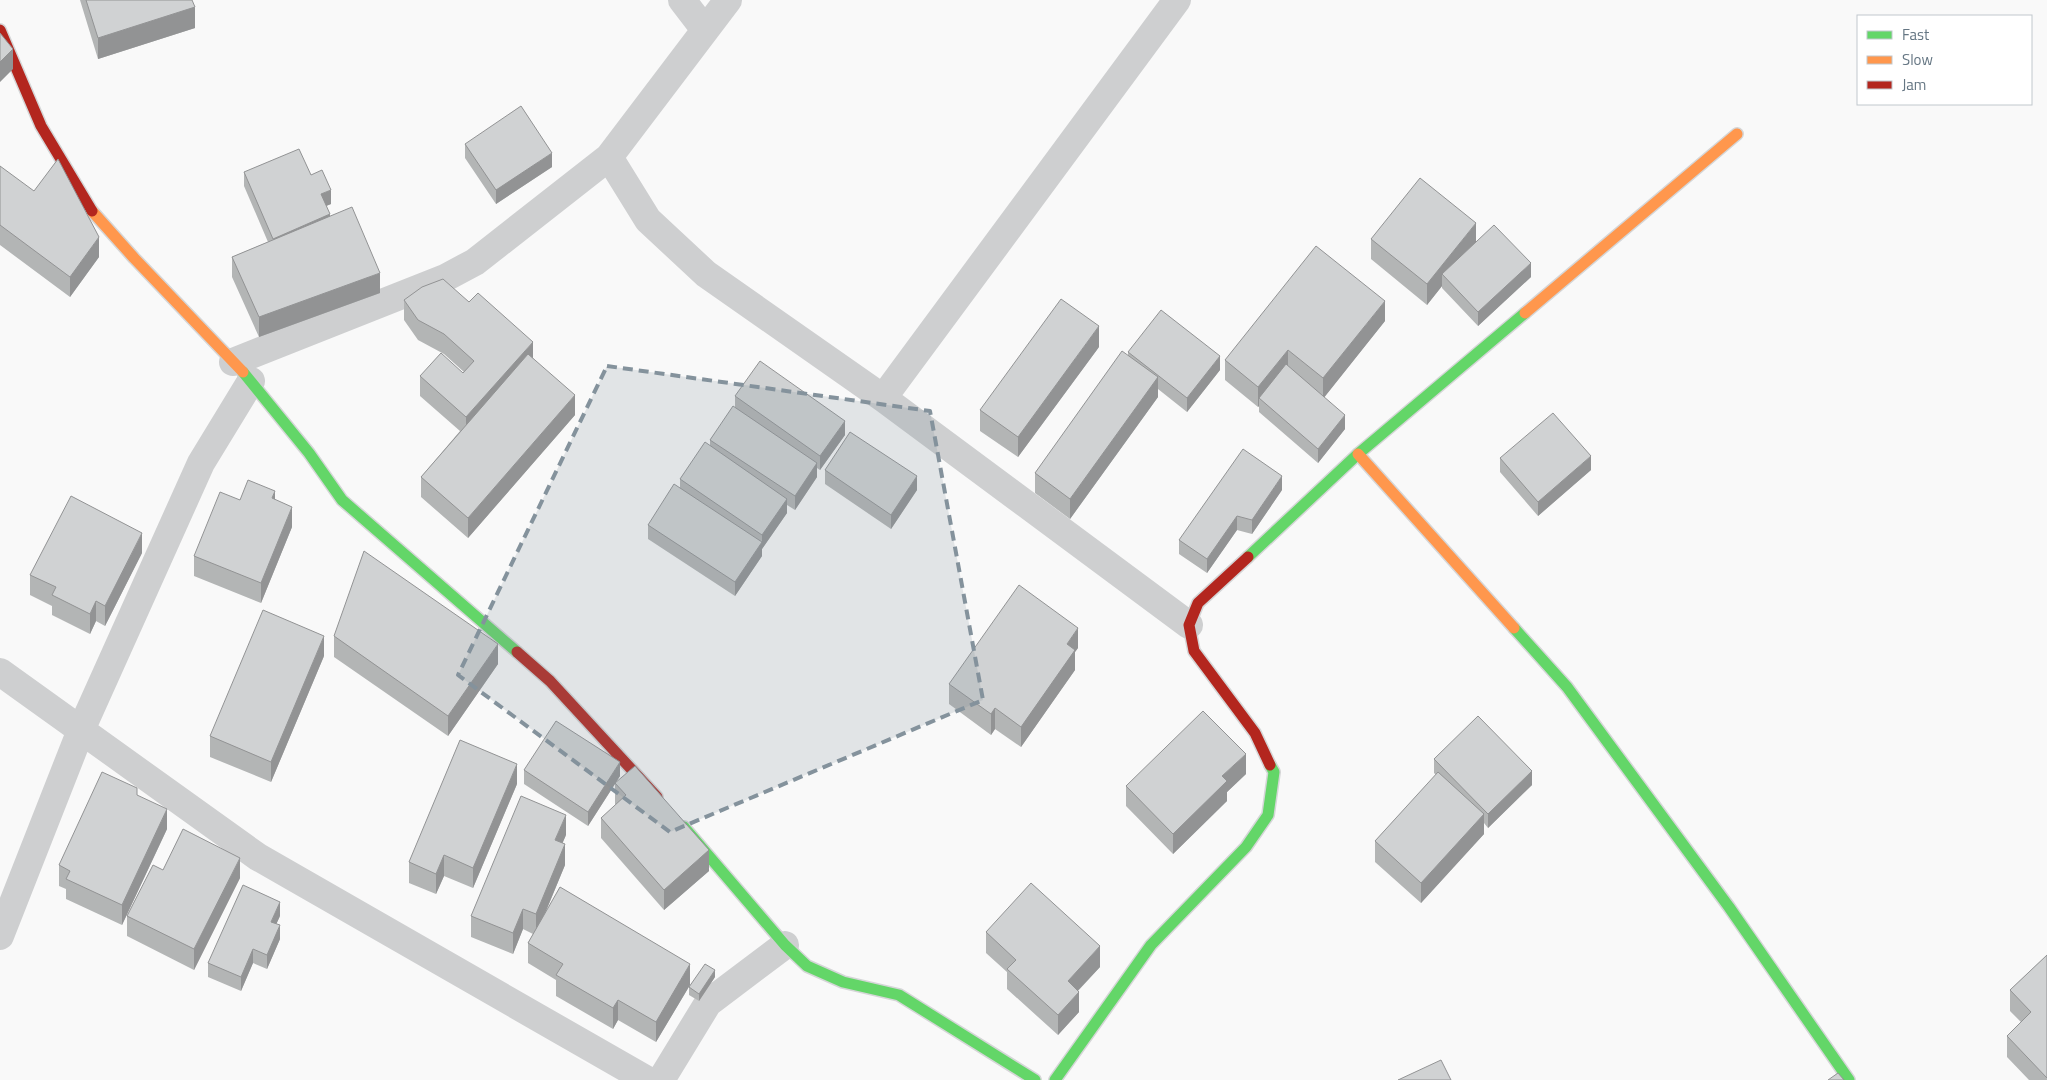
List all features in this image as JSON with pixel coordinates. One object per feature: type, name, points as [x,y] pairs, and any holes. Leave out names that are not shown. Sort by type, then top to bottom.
[{"type":"street","points":[[682,0],[705,30]]},
{"type":"street","points":[[0,936],[81,730],[242,371],[445,278],[475,262],[609,157],[728,0]]},
{"type":"street","points":[[883,398],[1177,0]]},
{"type":"street","points":[[0,30],[41,126],[92,210],[134,258],[242,371],[309,453],[342,500],[550,681],[663,805]]},
{"type":"street","points":[[1055,1080],[1151,945],[1246,847],[1268,815],[1274,772],[1255,733],[1194,651],[1189,625],[1198,604],[1358,454],[1737,134]]},
{"type":"street","points":[[609,157],[648,220],[706,274],[883,398],[1189,625]]},
{"type":"street","points":[[1358,454],[1566,687],[1729,907],[1849,1080]]},
{"type":"street","points":[[0,672],[258,857],[647,1080]]},
{"type":"street","points":[[677,819],[784,945],[807,966],[843,982],[899,995],[1027,1078]]},
{"type":"street","points":[[661,1080],[708,1003],[784,945]]},
{"type":"highlighted area","points":[[607,366],[930,411],[983,700],[670,832],[458,675]]},
{"type":"building","points":[[86,0],[192,0],[195,7],[98,38]]},
{"type":"building","points":[[0,33],[13,49],[0,62]]},
{"type":"building","points":[[521,106],[552,153],[496,190],[465,144]]},
{"type":"building","points":[[299,149],[311,175],[322,170],[331,190],[321,194],[330,214],[273,239],[244,172]]},
{"type":"building","points":[[58,159],[99,237],[70,277],[0,225],[0,166],[34,191]]},
{"type":"building","points":[[1420,178],[1476,223],[1427,284],[1371,239]]},
{"type":"building","points":[[352,207],[380,273],[259,317],[232,257]]},
{"type":"building","points":[[1494,225],[1531,263],[1478,312],[1442,274]]},
{"type":"building","points":[[1316,246],[1385,301],[1323,378],[1288,350],[1258,387],[1225,360]]},
{"type":"building","points":[[443,279],[469,302],[478,293],[533,342],[466,417],[420,376],[441,353],[463,373],[474,361],[444,334],[418,320],[404,300],[422,287]]},
{"type":"building","points":[[1061,299],[1099,326],[1018,437],[980,410]]},
{"type":"building","points":[[1161,310],[1220,356],[1187,398],[1128,352]]},
{"type":"building","points":[[1122,351],[1158,377],[1070,499],[1035,473]]},
{"type":"building","points":[[528,354],[575,395],[468,518],[421,477]]},
{"type":"building","points":[[760,361],[845,421],[820,456],[735,396]]},
{"type":"building","points":[[1286,364],[1345,415],[1318,449],[1259,398]]},
{"type":"building","points":[[733,406],[817,463],[795,496],[710,440]]},
{"type":"building","points":[[1553,413],[1591,456],[1538,502],[1500,458]]},
{"type":"building","points":[[850,432],[917,476],[891,515],[825,470]]},
{"type":"building","points":[[705,442],[787,499],[762,535],[680,479]]},
{"type":"building","points":[[1243,449],[1282,476],[1252,520],[1237,516],[1207,559],[1179,540]]},
{"type":"building","points":[[248,480],[275,491],[272,498],[292,507],[261,583],[194,556],[220,492],[240,500]]},
{"type":"building","points":[[674,484],[762,542],[735,582],[648,525]]},
{"type":"building","points":[[71,496],[142,533],[105,606],[96,601],[90,614],[52,595],[56,587],[30,575]]},
{"type":"building","points":[[364,551],[498,644],[448,716],[334,636]]},
{"type":"building","points":[[1019,585],[1078,628],[1067,644],[1075,650],[1021,727],[995,708],[991,714],[949,684]]},
{"type":"building","points":[[263,610],[324,636],[271,762],[210,736]]},
{"type":"building","points":[[1203,711],[1246,754],[1222,776],[1227,781],[1173,834],[1126,786]]},
{"type":"building","points":[[1478,716],[1532,771],[1488,814],[1434,759]]},
{"type":"building","points":[[556,721],[620,762],[588,812],[524,770]]},
{"type":"building","points":[[460,740],[517,764],[473,868],[444,855],[436,874],[409,862]]},
{"type":"building","points":[[635,766],[709,850],[664,890],[601,818],[626,795],[615,783]]},
{"type":"building","points":[[102,772],[137,788],[137,795],[167,809],[122,905],[66,879],[70,871],[59,865]]},
{"type":"building","points":[[1438,772],[1484,814],[1421,883],[1375,841]]},
{"type":"building","points":[[521,796],[566,815],[555,840],[565,844],[536,914],[523,909],[513,933],[471,916]]},
{"type":"building","points":[[183,829],[240,858],[194,949],[127,916],[153,865],[163,870]]},
{"type":"building","points":[[1031,883],[1100,946],[1068,981],[1079,992],[1058,1015],[1007,969],[1016,960],[986,932]]},
{"type":"building","points":[[243,885],[280,902],[271,922],[280,925],[267,955],[253,949],[241,977],[208,963]]},
{"type":"building","points":[[560,887],[690,964],[656,1022],[618,1000],[613,1008],[556,975],[563,964],[528,943]]},
{"type":"building","points":[[2047,955],[2047,1078],[2007,1036],[2031,1012],[2010,990]]},
{"type":"building","points":[[705,964],[715,970],[699,994],[689,987]]},
{"type":"building","points":[[1441,1060],[1451,1080],[1398,1080]]},
{"type":"building","points":[[1838,1073],[1844,1080],[1828,1080]]},
{"type":"traffic: fast","points":[[1248,557],[1358,454],[1525,313]]},
{"type":"traffic: fast","points":[[243,372],[309,453],[342,500],[517,652]]},
{"type":"traffic: fast","points":[[1514,628],[1567,687],[1729,907],[1849,1080]]},
{"type":"traffic: fast","points":[[1055,1080],[1151,945],[1246,847],[1268,815],[1274,772],[1270,765]]},
{"type":"traffic: fast","points":[[684,827],[785,945],[807,966],[843,982],[899,995],[1035,1080]]},
{"type":"traffic: slow","points":[[1525,313],[1737,134]]},
{"type":"traffic: slow","points":[[92,211],[134,258],[243,372]]},
{"type":"traffic: slow","points":[[1358,454],[1514,628]]},
{"type":"traffic: jam","points":[[0,30],[41,126],[92,211]]},
{"type":"traffic: jam","points":[[1248,557],[1198,603],[1189,625],[1194,651],[1255,733],[1270,765]]},
{"type":"traffic: jam","points":[[517,652],[550,681],[657,797]]}]
